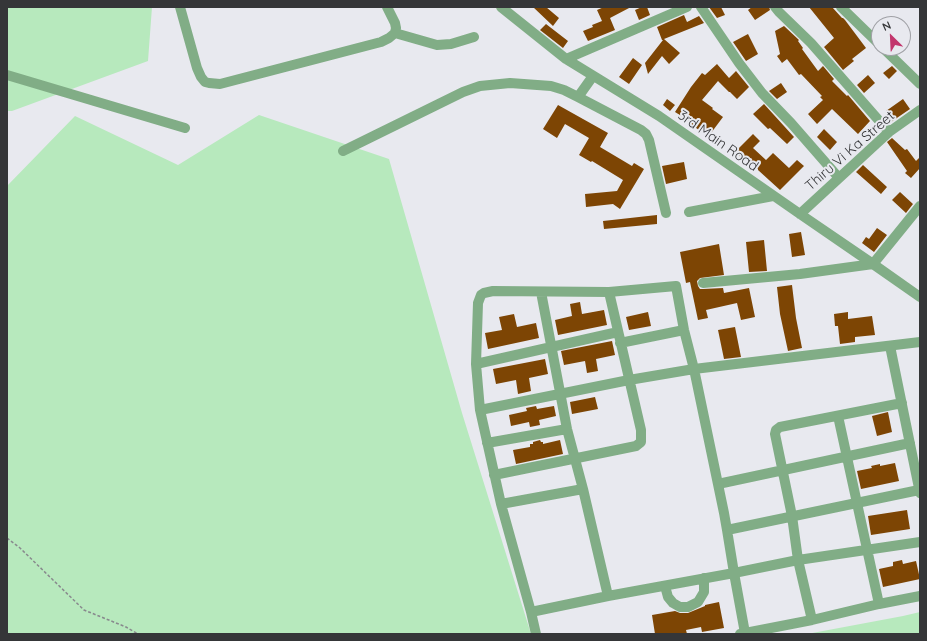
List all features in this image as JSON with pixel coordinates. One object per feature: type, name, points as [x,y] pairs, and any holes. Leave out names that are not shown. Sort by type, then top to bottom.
[{"type":"street","points":[[180,7],[197,68],[201,77],[205,82],[220,84],[381,42],[395,33],[396,28],[396,23],[387,7]]},
{"type":"street","name":"3rd Main Road","points":[[501,7],[566,59],[659,116],[920,297]]},
{"type":"street","points":[[566,59],[687,7]]},
{"type":"street","points":[[701,7],[739,63],[762,93],[791,123],[839,178]]},
{"type":"street","points":[[775,7],[811,43],[889,132]]},
{"type":"street","points":[[841,7],[871,36]]},
{"type":"street","points":[[395,33],[437,45],[452,44],[474,37]]},
{"type":"street","points":[[891,56],[920,84]]},
{"type":"street","points":[[7,75],[185,128]]},
{"type":"street","points":[[578,96],[593,76]]},
{"type":"street","points":[[343,151],[463,92],[480,86],[510,83],[551,86],[578,96],[646,134],[666,213]]},
{"type":"street","name":"Thiru Vi Ka Street","points":[[800,214],[889,132],[920,110]]},
{"type":"street","points":[[689,212],[774,196]]},
{"type":"street","points":[[703,283],[800,274],[874,264],[918,213]]},
{"type":"street","points":[[536,634],[501,504],[480,410],[476,364],[478,303],[481,295],[493,291],[609,292],[676,286],[727,530],[743,633],[812,620],[920,596]]},
{"type":"street","points":[[541,292],[560,394],[608,596]]},
{"type":"street","points":[[494,475],[636,446],[641,442],[641,430],[609,292]]},
{"type":"street","points":[[620,343],[684,330]]},
{"type":"street","points":[[476,364],[618,332]]},
{"type":"street","points":[[480,410],[629,380],[694,369],[920,342]]},
{"type":"street","points":[[727,530],[920,491],[890,346]]},
{"type":"street","points":[[812,620],[798,560],[792,516],[775,434],[776,430],[780,427],[902,403]]},
{"type":"street","points":[[838,416],[879,604]]},
{"type":"street","points":[[487,443],[568,429]]},
{"type":"street","points":[[718,484],[910,443]]},
{"type":"street","points":[[501,504],[583,489]]},
{"type":"street","points":[[531,612],[798,560],[920,542]]},
{"type":"street","points":[[665,586],[668,597],[674,603],[680,607],[688,607],[698,602],[704,592],[704,578]]},
{"type":"path","points":[[7,538],[20,548],[84,610],[126,627],[138,634]]},
{"type":"green space","points":[[7,7],[152,7],[148,61],[12,111],[7,111]]},
{"type":"green space","points":[[259,115],[389,159],[462,413],[531,634],[7,634],[7,186],[75,116],[178,165]]},
{"type":"green space","points":[[920,612],[920,634],[807,634],[903,616]]},
{"type":"building","points":[[533,7],[546,7],[559,18],[553,26]]},
{"type":"building","points":[[604,7],[631,7],[610,18],[615,30],[588,41],[583,31],[602,21],[597,10]]},
{"type":"building","points":[[642,7],[647,7],[650,15],[639,20],[635,10]]},
{"type":"building","points":[[709,7],[721,7],[725,15],[717,18]]},
{"type":"building","points":[[752,7],[769,7],[770,10],[755,20],[748,10]]},
{"type":"building","points":[[809,7],[832,7],[845,20],[866,48],[852,59],[854,61],[843,70],[824,47],[834,38]]},
{"type":"building","points":[[684,15],[687,22],[699,16],[704,23],[664,39],[680,53],[669,64],[662,56],[648,74],[645,63],[663,40],[657,27]]},
{"type":"building","points":[[546,24],[568,41],[563,48],[540,30]]},
{"type":"building","points":[[784,26],[799,40],[798,41],[803,48],[802,49],[818,71],[823,66],[834,79],[832,81],[847,96],[848,95],[870,121],[858,134],[832,109],[817,124],[808,114],[823,100],[820,97],[822,96],[801,74],[799,75],[787,59],[782,63],[777,56],[780,54],[775,31]]},
{"type":"building","points":[[748,34],[758,54],[746,61],[733,42]]},
{"type":"building","points":[[633,58],[642,65],[629,84],[619,77]]},
{"type":"building","points":[[717,64],[729,78],[736,71],[749,87],[737,99],[718,81],[702,100],[723,117],[708,137],[687,121],[688,120],[675,112],[702,73],[705,75]]},
{"type":"building","points":[[892,66],[897,71],[889,79],[883,73]]},
{"type":"building","points":[[868,75],[875,83],[864,93],[857,85]]},
{"type":"building","points":[[781,83],[787,92],[777,99],[769,91]]},
{"type":"building","points":[[667,99],[675,105],[670,111],[663,105]]},
{"type":"building","points":[[903,99],[910,109],[891,122],[886,114],[886,111]]},
{"type":"building","points":[[764,104],[794,137],[787,144],[770,128],[768,129],[753,114]]},
{"type":"building","points":[[558,105],[608,133],[600,147],[632,166],[634,163],[644,169],[620,209],[613,204],[586,207],[585,194],[617,191],[623,180],[592,161],[591,162],[579,155],[589,138],[565,124],[557,138],[543,129]]},
{"type":"building","points":[[824,129],[837,142],[830,150],[817,137]]},
{"type":"building","points":[[753,134],[760,141],[753,148],[766,160],[773,153],[789,168],[797,160],[804,166],[780,190],[745,156],[743,159],[735,152]]},
{"type":"building","points":[[892,138],[905,150],[907,149],[916,161],[920,157],[920,168],[911,178],[905,173],[907,171],[887,142]]},
{"type":"building","points":[[684,162],[687,179],[666,184],[662,166]]},
{"type":"building","points":[[863,165],[887,187],[881,194],[856,172]]},
{"type":"building","points":[[900,192],[913,204],[906,213],[892,200]]},
{"type":"building","points":[[657,215],[657,224],[604,229],[603,221]]},
{"type":"building","points":[[877,228],[887,235],[874,252],[862,243],[866,237],[869,239]]},
{"type":"building","points":[[801,232],[805,255],[792,257],[789,234]]},
{"type":"building","points":[[764,240],[767,271],[749,272],[746,242]]},
{"type":"building","points":[[719,244],[724,275],[700,278],[697,281],[698,286],[700,289],[723,288],[724,293],[749,288],[755,317],[741,320],[737,303],[706,310],[708,318],[698,320],[690,282],[686,283],[680,252]]},
{"type":"building","points":[[792,285],[796,318],[802,348],[788,351],[780,314],[777,287]]},
{"type":"building","points":[[580,302],[582,314],[604,310],[607,325],[558,335],[555,320],[572,316],[570,304]]},
{"type":"building","points":[[648,312],[651,326],[629,330],[626,317]]},
{"type":"building","points":[[848,312],[848,319],[872,316],[875,335],[855,337],[855,342],[840,344],[838,326],[835,326],[834,314]]},
{"type":"building","points":[[514,314],[517,327],[536,323],[539,338],[488,349],[485,333],[502,330],[499,317]]},
{"type":"building","points":[[735,327],[741,357],[724,359],[718,330]]},
{"type":"building","points":[[612,341],[615,355],[596,359],[598,371],[587,373],[585,361],[564,365],[561,351]]},
{"type":"building","points":[[545,359],[548,374],[529,378],[531,391],[518,394],[516,380],[496,384],[493,369]]},
{"type":"building","points":[[595,397],[598,409],[572,414],[570,402]]},
{"type":"building","points":[[536,406],[537,409],[554,406],[556,416],[539,420],[540,425],[530,427],[529,422],[511,426],[509,415],[527,411],[526,408]]},
{"type":"building","points":[[888,412],[892,432],[877,436],[872,416]]},
{"type":"building","points":[[540,440],[543,444],[560,440],[563,454],[516,464],[513,450],[530,447],[530,444]]},
{"type":"building","points":[[895,463],[899,481],[861,489],[857,471],[872,468],[871,466],[880,464],[880,466]]},
{"type":"building","points":[[907,510],[910,529],[871,535],[868,516]]},
{"type":"building","points":[[902,560],[903,564],[916,561],[920,579],[883,587],[879,569],[893,566],[893,562]]},
{"type":"building","points":[[719,602],[724,628],[702,632],[701,627],[686,630],[687,634],[655,634],[652,615],[675,611],[680,613],[688,613],[705,605]]}]
